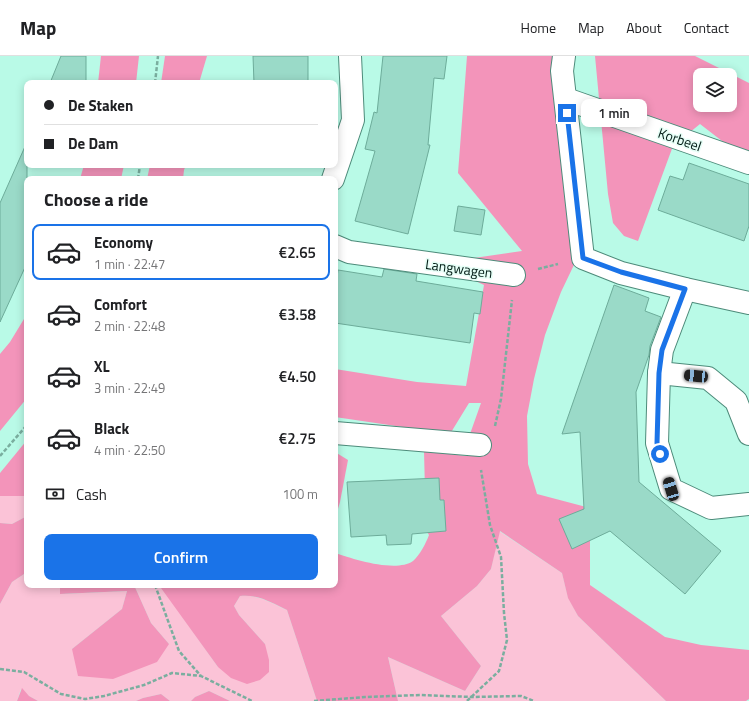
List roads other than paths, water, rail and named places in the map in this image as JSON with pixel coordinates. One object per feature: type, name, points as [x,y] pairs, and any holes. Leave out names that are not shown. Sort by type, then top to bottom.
[{"type":"street","points":[[338,164],[353,120],[350,56]]},
{"type":"street","points":[[564,56],[562,71],[583,258],[621,272],[685,289],[749,303]]},
{"type":"street","name":"Korbeel","points":[[566,99],[749,163]]},
{"type":"street","name":"Langwagen","points":[[338,247],[349,252],[514,275]]},
{"type":"street","points":[[685,289],[662,350],[659,373],[657,443],[671,489],[711,508],[749,504]]},
{"type":"street","points":[[659,373],[708,378],[736,401],[749,434]]},
{"type":"street","points":[[338,433],[480,446]]}]
